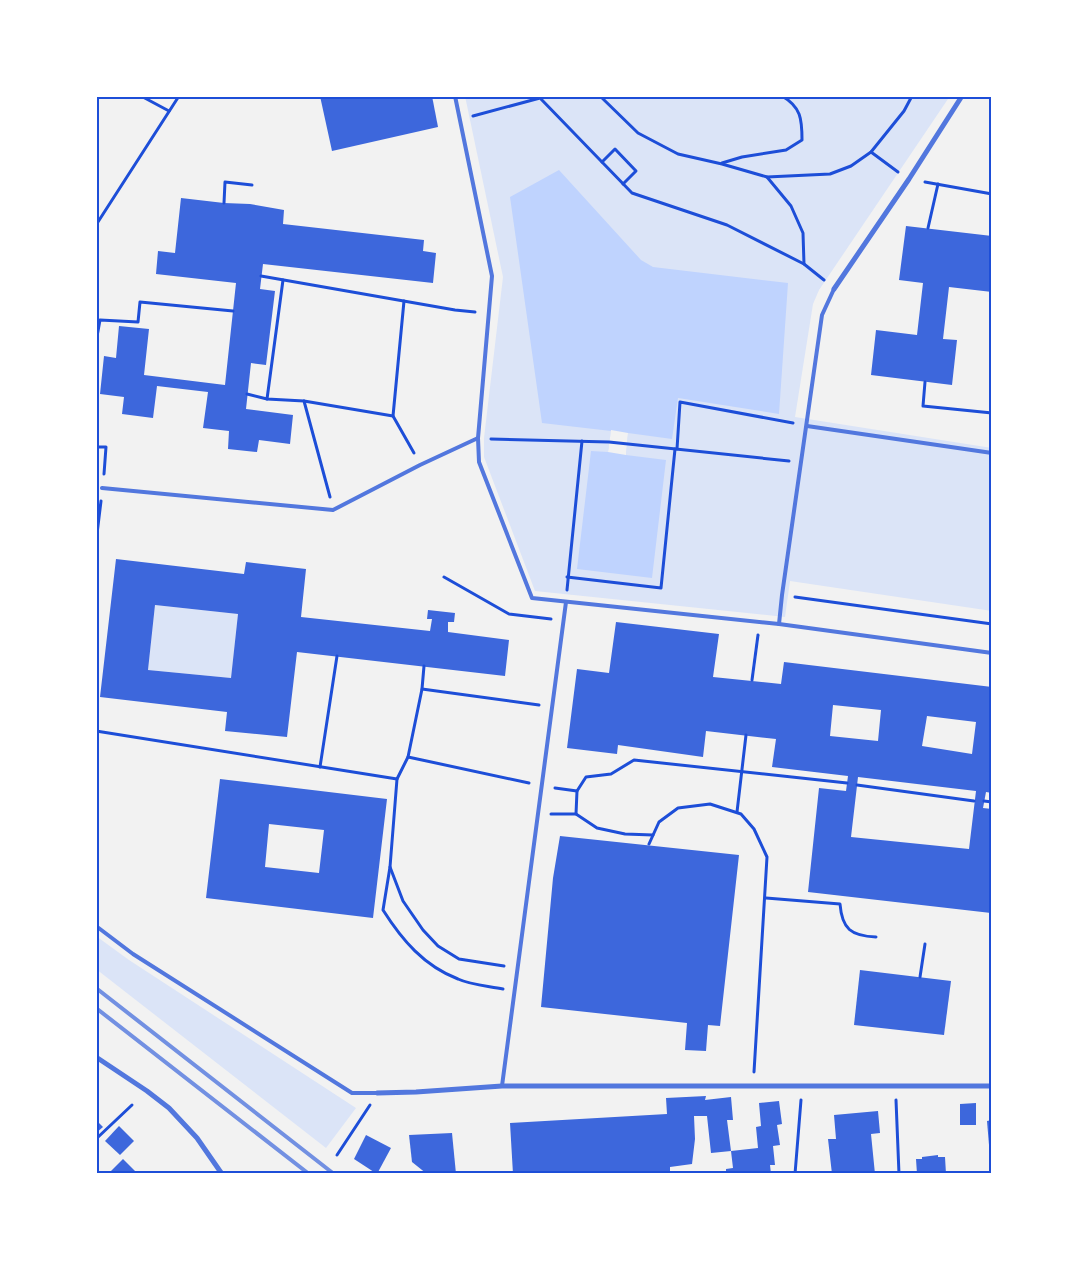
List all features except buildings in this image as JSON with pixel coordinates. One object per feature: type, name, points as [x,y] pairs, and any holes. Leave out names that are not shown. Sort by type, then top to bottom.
[{"type":"street","points":[[834,288],[909,179],[962,96]]},
{"type":"street","points":[[96,1057],[169,1108],[197,1138],[222,1174]]},
{"type":"street","points":[[377,1093],[502,1086],[992,1086]]},
{"type":"lane","points":[[455,96],[492,276],[478,438],[479,462],[532,598],[779,624],[992,653]]},
{"type":"lane","points":[[779,624],[822,314],[834,288]]},
{"type":"lane","points":[[807,426],[992,453]]},
{"type":"lane","points":[[102,488],[333,510],[420,465],[478,438]]},
{"type":"lane","points":[[502,1086],[566,602]]},
{"type":"lane","points":[[96,926],[133,954],[352,1093],[377,1093]]},
{"type":"path","points":[[141,96],[170,112]]},
{"type":"path","points":[[96,225],[179,96]]},
{"type":"path","points":[[600,96],[638,133],[678,154],[766,177],[830,174],[851,166],[871,152],[904,111],[912,96]]},
{"type":"path","points":[[722,164],[742,158],[786,150],[802,140],[802,120],[792,102],[782,96]]},
{"type":"path","points":[[460,119],[541,97],[632,193],[727,225],[804,264],[834,288]]},
{"type":"path","points":[[602,162],[615,149],[636,171],[623,184]]},
{"type":"path","points":[[871,152],[909,179],[992,194]]},
{"type":"path","points":[[766,177],[791,206],[803,234],[804,264]]},
{"type":"path","points":[[224,203],[225,182],[252,185]]},
{"type":"path","points":[[928,228],[938,184]]},
{"type":"path","points":[[261,276],[455,310],[488,313]]},
{"type":"path","points":[[267,399],[283,280]]},
{"type":"path","points":[[404,301],[393,416],[420,465]]},
{"type":"path","points":[[96,342],[100,320],[138,322],[140,302],[233,311]]},
{"type":"path","points":[[925,382],[923,406],[992,413]]},
{"type":"path","points":[[247,394],[267,399],[304,401],[393,416]]},
{"type":"path","points":[[304,401],[333,510]]},
{"type":"path","points":[[567,577],[661,588],[680,402],[807,426]]},
{"type":"path","points":[[478,438],[609,442],[802,463]]},
{"type":"path","points":[[566,602],[582,441]]},
{"type":"path","points":[[96,446],[106,448]]},
{"type":"path","points":[[444,577],[509,614],[564,620]]},
{"type":"path","points":[[782,596],[992,624]]},
{"type":"path","points":[[752,680],[760,622]]},
{"type":"path","points":[[320,766],[337,656]]},
{"type":"path","points":[[424,666],[422,690],[408,757],[397,779],[390,867],[383,910],[396,930],[421,959],[458,980],[514,992]]},
{"type":"path","points":[[422,690],[552,707]]},
{"type":"path","points":[[96,730],[397,779]]},
{"type":"path","points":[[737,812],[746,735]]},
{"type":"path","points":[[408,757],[541,786]]},
{"type":"path","points":[[576,814],[577,791],[586,777],[611,774],[634,760],[847,783]]},
{"type":"path","points":[[857,785],[974,801]]},
{"type":"path","points":[[557,788],[577,791]]},
{"type":"path","points":[[984,801],[992,802]]},
{"type":"path","points":[[650,844],[659,822],[678,808],[710,804],[741,814],[754,829],[767,857],[754,1085]]},
{"type":"path","points":[[538,814],[576,814],[598,828],[625,834],[654,835]]},
{"type":"path","points":[[390,867],[404,901],[423,930],[438,946],[459,959],[503,966],[517,965]]},
{"type":"path","points":[[766,898],[840,904],[841,917],[846,928],[863,936],[876,937]]},
{"type":"path","points":[[920,977],[924,944]]},
{"type":"path","points":[[336,1155],[377,1093]]},
{"type":"path","points":[[795,1174],[801,1095]]},
{"type":"path","points":[[896,1097],[900,1174]]},
{"type":"path","points":[[96,1139],[132,1105]]},
{"type":"shaded area","points":[[465,96],[950,96],[819,290],[813,304],[795,417],[992,448],[992,611],[790,581],[785,617],[535,591],[484,457],[484,438],[503,277]]},
{"type":"shaded area","points":[[155,605],[238,614],[231,678],[148,670]]},
{"type":"shaded area","points":[[96,936],[129,960],[356,1108],[326,1148],[96,969]]},
{"type":"water","points":[[559,170],[641,260],[653,267],[788,283],[779,414],[678,398],[672,439],[628,433],[626,455],[666,460],[652,578],[577,569],[591,451],[608,452],[611,431],[542,423],[510,197]]},
{"type":"pier","points":[[611,430],[628,433],[626,455],[608,452]]},
{"type":"railway","points":[[96,988],[334,1174]]},
{"type":"railway","points":[[96,1008],[309,1174]]}]
